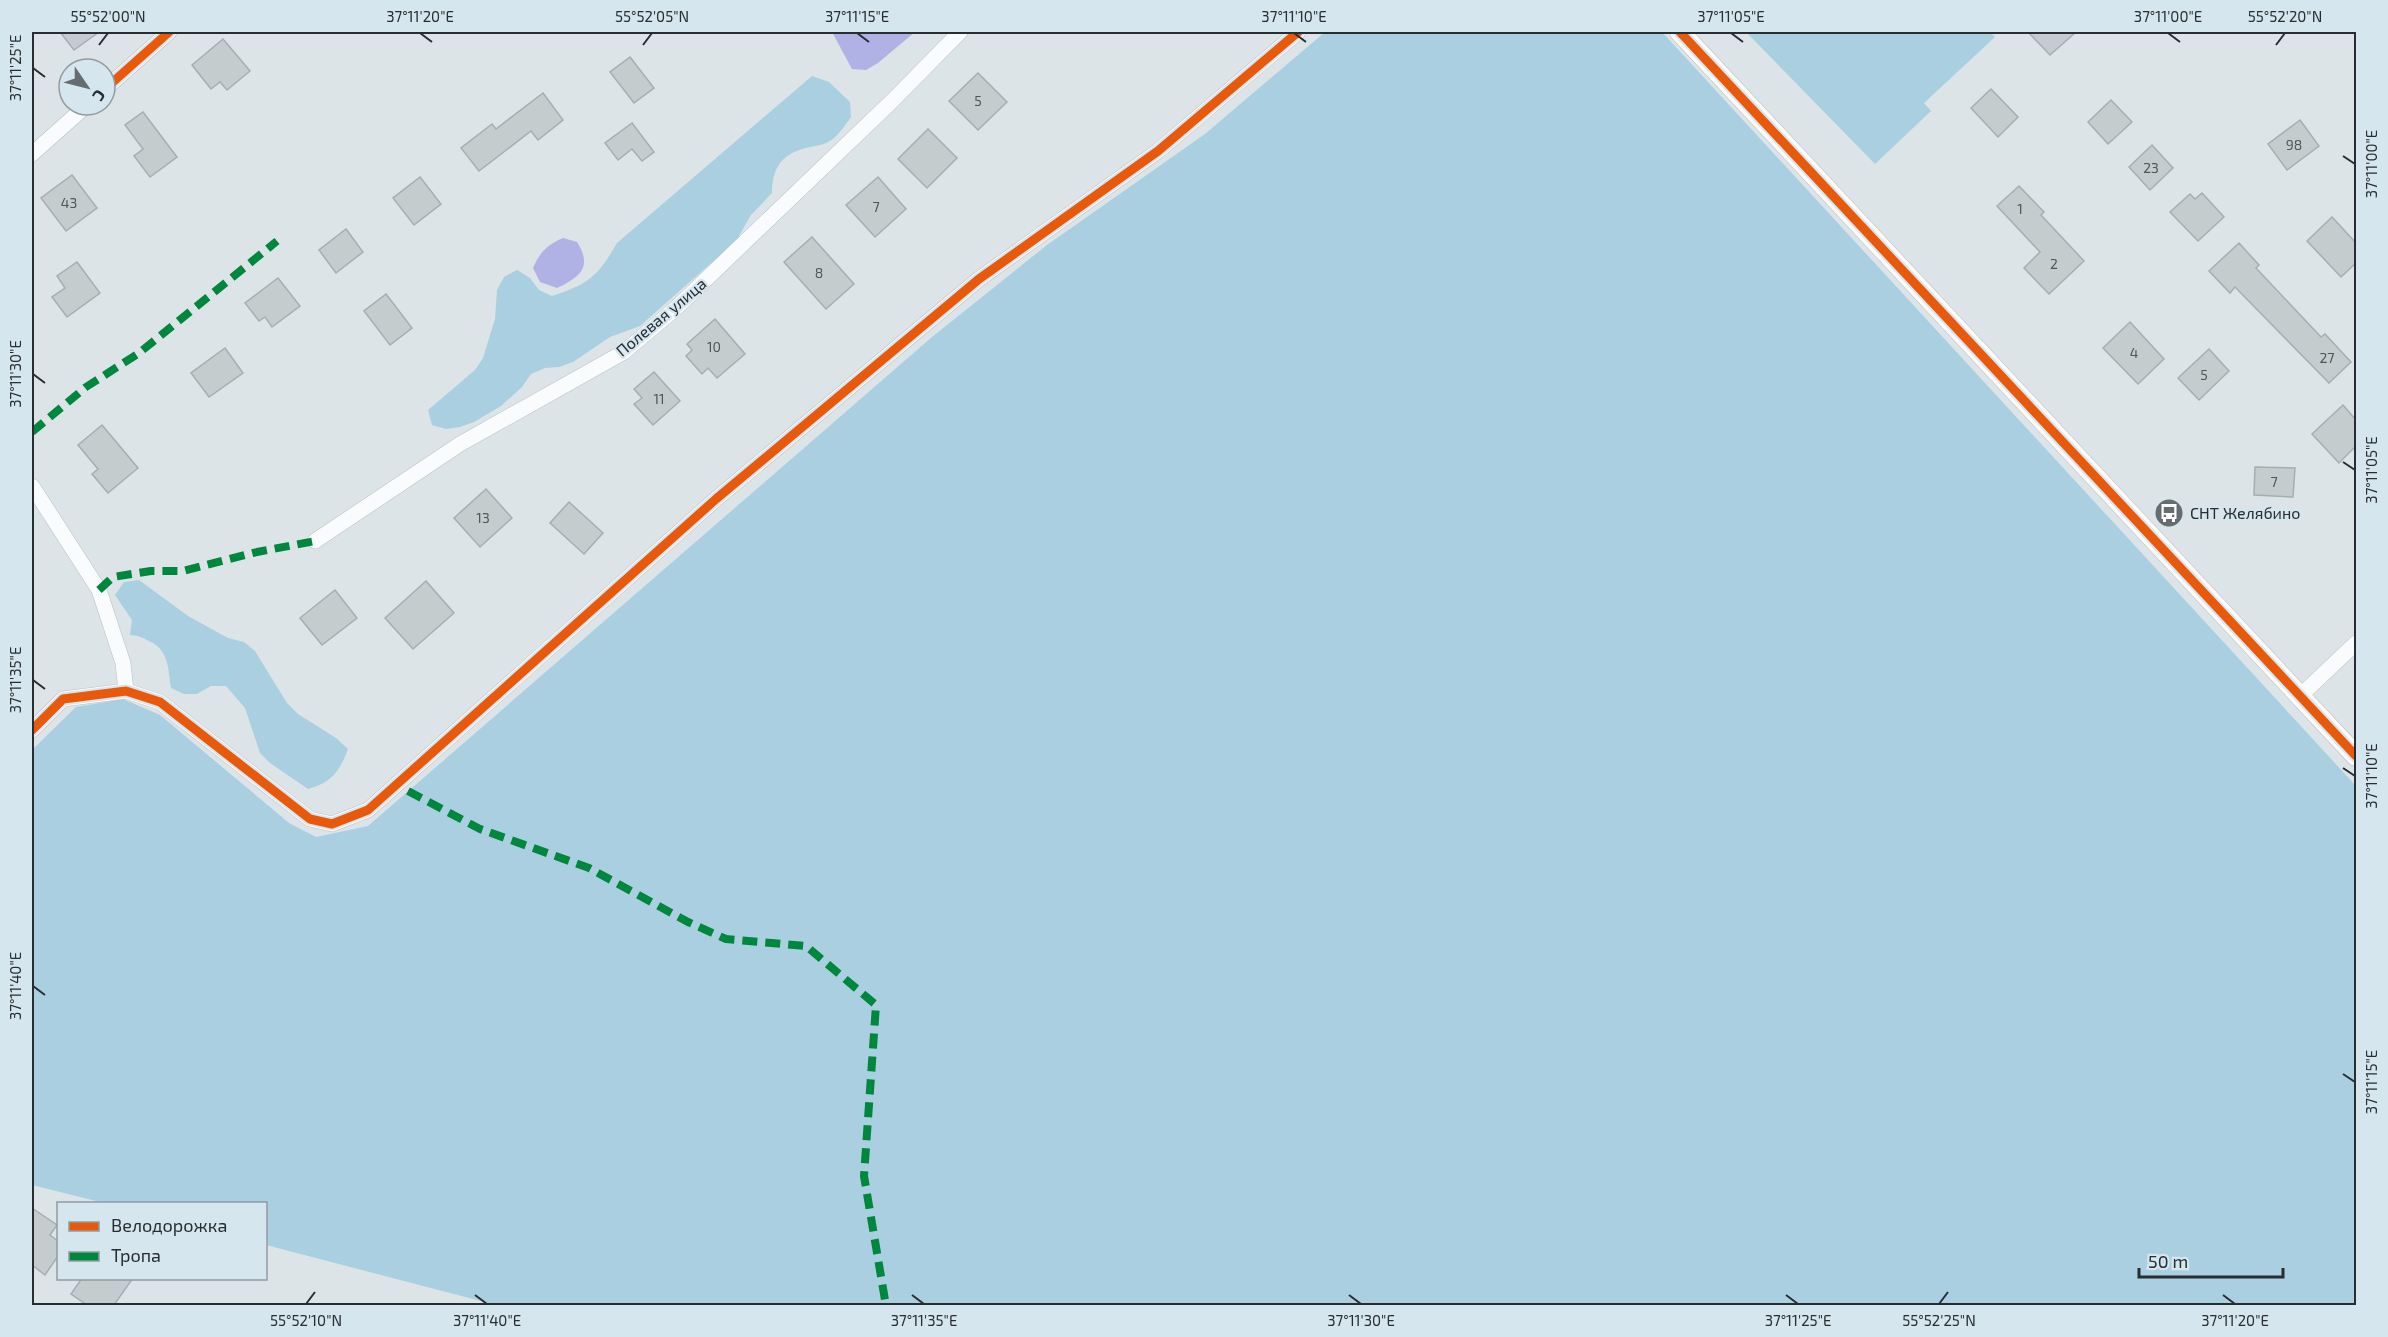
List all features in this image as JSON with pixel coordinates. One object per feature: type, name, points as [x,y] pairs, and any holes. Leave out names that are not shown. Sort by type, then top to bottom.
[{"type":"street","points":[[117,78],[169,32]]},
{"type":"street","name":"Полевая улица","points":[[315,541],[460,444],[624,352],[683,301],[891,102],[960,32]]},
{"type":"street","points":[[32,730],[63,699],[126,691],[160,702],[310,819],[332,824],[368,810],[716,499],[979,279],[1158,151],[1298,32]]},
{"type":"street","points":[[1680,32],[2356,756]]},
{"type":"street","points":[[32,154],[74,117]]},
{"type":"street","points":[[32,486],[99,590],[123,663],[126,691]]},
{"type":"street","points":[[2300,696],[2356,643]]},
{"type":"shaded area","points":[[1325,32],[1662,32],[2356,786],[2356,1305],[496,1305],[267,1245],[267,1202],[100,1202],[32,1185],[32,750],[76,707],[123,699],[160,715],[289,823],[316,837],[368,826],[932,337],[1047,245],[1205,134]]},
{"type":"shaded area","points":[[1746,32],[1990,32],[1995,37],[1924,103],[1931,111],[1875,164]]},
{"type":"shaded area","points":[[812,76],[829,82],[850,102],[851,117],[830,141],[797,151],[784,159],[776,170],[772,193],[751,215],[736,241],[640,326],[610,337],[573,362],[559,367],[545,368],[531,374],[522,387],[501,406],[474,422],[446,429],[432,425],[428,410],[475,370],[483,358],[495,319],[497,290],[504,277],[517,270],[530,278],[539,290],[552,296],[584,283],[604,264],[617,243]]},
{"type":"shaded area","points":[[139,580],[188,616],[228,638],[244,642],[255,651],[287,703],[298,714],[336,738],[348,749],[342,764],[329,780],[308,789],[270,763],[260,753],[245,708],[226,686],[211,686],[197,694],[184,694],[171,688],[164,655],[156,645],[138,636],[130,635],[132,620],[115,595],[124,582]]},
{"type":"water","points":[[832,32],[915,32],[878,63],[866,70],[852,69]]},
{"type":"water","points":[[563,238],[577,242],[582,251],[584,265],[578,275],[557,288],[540,282],[533,268],[545,250]]},
{"type":"building","points":[[60,32],[99,32],[74,50]]},
{"type":"building","points":[[2028,32],[2076,32],[2050,55]]},
{"type":"building","points":[[223,39],[250,71],[227,90],[220,82],[211,89],[192,65]]},
{"type":"building","points":[[630,57],[654,88],[634,103],[610,72]]},
{"type":"building","points":[[978,73],[1007,102],[978,130],[949,101]]},
{"type":"building","points":[[1991,89],[2018,117],[1998,137],[1971,108]]},
{"type":"building","points":[[543,93],[563,120],[538,140],[531,131],[479,171],[461,148],[492,124],[496,129]]},
{"type":"building","points":[[2111,100],[2132,122],[2108,144],[2088,122]]},
{"type":"building","points":[[143,112],[177,157],[150,177],[134,156],[143,149],[125,125]]},
{"type":"building","points":[[2300,120],[2319,146],[2287,170],[2268,144]]},
{"type":"building","points":[[632,123],[654,152],[642,161],[632,149],[618,160],[605,143]]},
{"type":"building","points":[[928,129],[957,158],[927,188],[898,159]]},
{"type":"building","points":[[2152,145],[2173,168],[2150,190],[2129,167]]},
{"type":"building","points":[[72,175],[97,208],[66,231],[41,198]]},
{"type":"building","points":[[420,177],[441,204],[414,225],[393,198]]},
{"type":"building","points":[[878,177],[906,209],[875,237],[846,205]]},
{"type":"building","points":[[2019,186],[2044,212],[2041,215],[2084,261],[2049,294],[2024,268],[2040,252],[1997,206]]},
{"type":"building","points":[[2202,193],[2224,217],[2198,241],[2170,212],[2190,194],[2195,199]]},
{"type":"building","points":[[2332,217],[2356,243],[2356,263],[2341,277],[2307,241]]},
{"type":"building","points":[[346,229],[363,252],[336,273],[319,250]]},
{"type":"building","points":[[812,237],[854,284],[826,309],[784,262]]},
{"type":"building","points":[[2239,243],[2259,265],[2256,268],[2321,337],[2325,334],[2351,362],[2329,383],[2235,287],[2230,293],[2209,271]]},
{"type":"building","points":[[77,262],[100,293],[67,317],[52,297],[65,288],[57,276]]},
{"type":"building","points":[[278,278],[300,306],[272,327],[265,317],[259,321],[245,303]]},
{"type":"building","points":[[386,294],[412,328],[390,345],[364,311]]},
{"type":"building","points":[[715,319],[745,354],[717,378],[708,368],[702,374],[686,356],[692,350],[687,344]]},
{"type":"building","points":[[2130,322],[2164,359],[2138,384],[2103,348]]},
{"type":"building","points":[[225,348],[243,373],[209,397],[191,373]]},
{"type":"building","points":[[2209,349],[2229,371],[2199,400],[2178,378]]},
{"type":"building","points":[[654,372],[680,401],[653,425],[634,404],[642,398],[634,389]]},
{"type":"building","points":[[2343,405],[2356,420],[2356,446],[2339,463],[2312,434]]},
{"type":"building","points":[[102,425],[138,468],[108,493],[92,474],[98,469],[78,445]]},
{"type":"building","points":[[2255,467],[2295,468],[2293,497],[2254,495]]},
{"type":"building","points":[[486,489],[512,518],[480,547],[454,518]]},
{"type":"building","points":[[569,502],[603,533],[584,554],[550,523]]},
{"type":"building","points":[[426,581],[454,613],[413,649],[385,618]]},
{"type":"building","points":[[335,590],[357,618],[322,645],[300,618]]},
{"type":"building","points":[[32,1208],[57,1225],[50,1235],[57,1240],[57,1257],[45,1275],[32,1265]]},
{"type":"building","points":[[81,1280],[132,1280],[114,1305],[87,1305],[71,1294]]},
{"type":"marked path","points":[[32,432],[86,387],[139,353],[277,241]]},
{"type":"marked path","points":[[99,590],[113,577],[151,571],[183,571],[257,552],[315,541]]},
{"type":"marked path","points":[[408,791],[480,829],[589,868],[688,922],[726,939],[806,946],[876,1005],[864,1176],[886,1306]]},
{"type":"cycle path","points":[[117,78],[169,32]]},
{"type":"cycle path","points":[[32,730],[63,699],[126,691],[160,702],[310,819],[332,824],[368,810],[716,499],[979,279],[1158,151],[1298,32]]},
{"type":"cycle path","points":[[1680,32],[2356,756]]},
{"type":"place","name":"СНТ Желябино","points":[[2169,513]]}]
